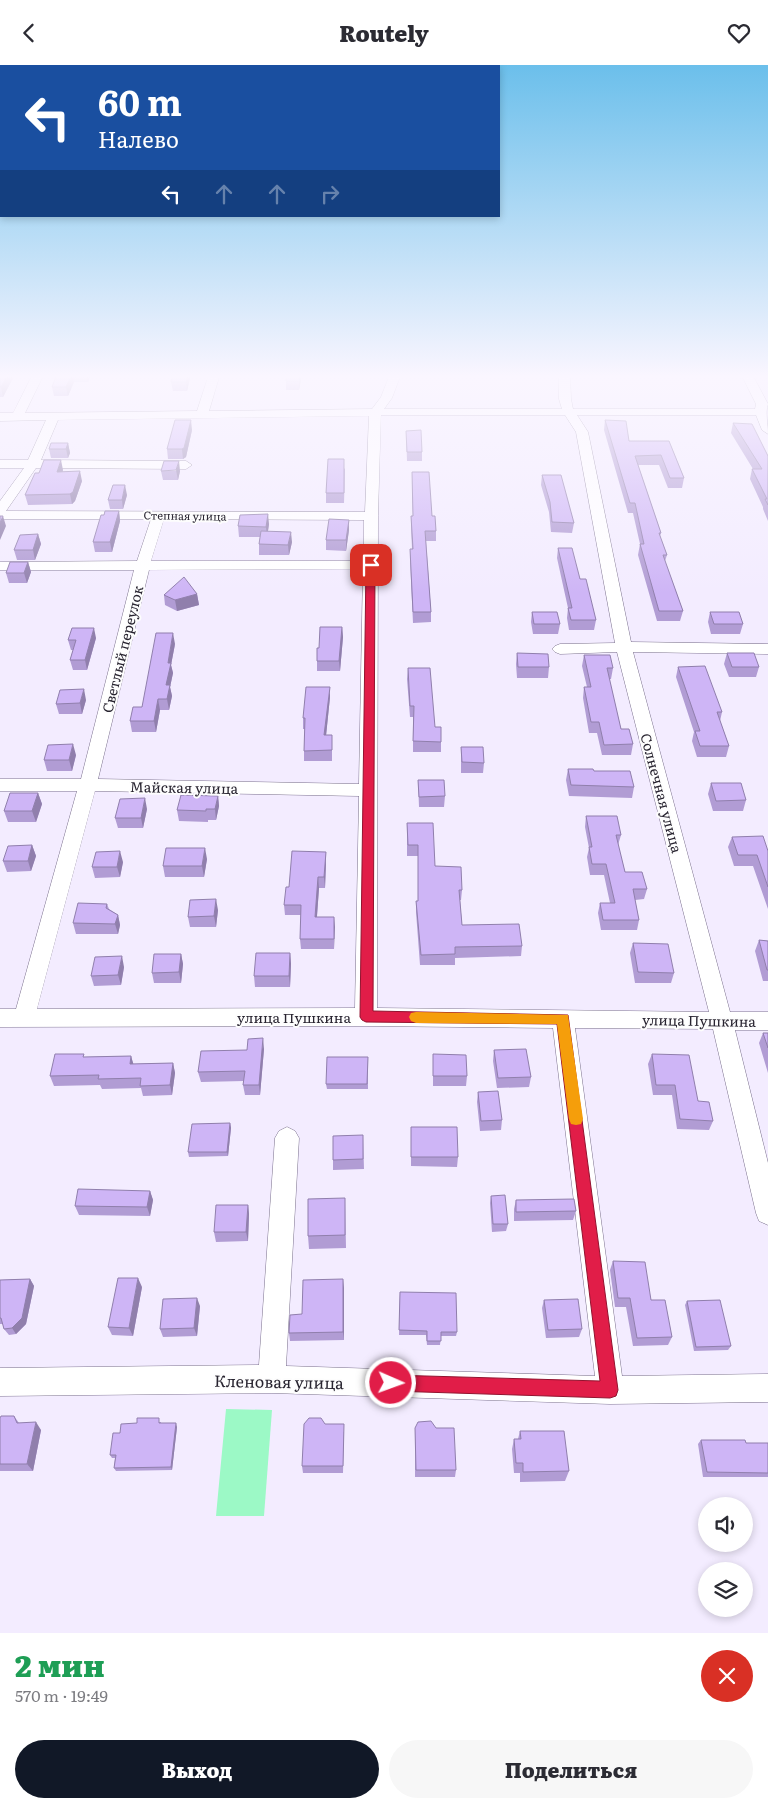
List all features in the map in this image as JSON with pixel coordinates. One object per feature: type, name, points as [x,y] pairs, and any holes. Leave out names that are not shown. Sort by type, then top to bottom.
[{"type":"street","points":[[0,509],[33,464],[40,447]]},
{"type":"street","points":[[366,1017],[373,447]]},
{"type":"street","name":"Солнечная улица","points":[[585,447],[624,647],[722,1021],[768,1213]]},
{"type":"street","points":[[0,464],[186,465]]},
{"type":"street","name":"Степная улица","points":[[0,515],[371,516]]},
{"type":"street","name":"Светлый переулок","points":[[24,1018],[88,785],[143,564],[159,515]]},
{"type":"street","points":[[0,566],[143,564],[371,565]]},
{"type":"street","points":[[560,649],[624,647],[768,649]]},
{"type":"street","name":"Майская улица","points":[[0,785],[369,790]]},
{"type":"street","name":"улица Пушкина","points":[[0,1018],[366,1017],[768,1021]]},
{"type":"street","points":[[563,1019],[610,1390]]},
{"type":"street","points":[[272,1379],[287,1138]]},
{"type":"street","name":"Кленовая улица","points":[[0,1382],[272,1379],[610,1390],[768,1389]]},
{"type":"green space","points":[[226,1409],[272,1410],[264,1516],[216,1516]]},
{"type":"building","points":[[50,447],[67,447],[66,449],[49,449]]},
{"type":"building","points":[[168,447],[184,447],[182,449],[167,449]]},
{"type":"building","points":[[407,447],[422,447],[422,452],[407,452]]},
{"type":"building","points":[[613,447],[672,447],[684,478],[670,478],[661,455],[635,456],[661,533],[659,533],[667,555],[663,555],[683,611],[659,611],[640,544],[644,544],[635,503],[630,503]]},
{"type":"building","points":[[748,447],[764,447],[768,456],[768,505],[765,499],[767,499],[752,469],[762,469]]},
{"type":"building","points":[[328,459],[344,459],[344,493],[326,493]]},
{"type":"building","points":[[44,460],[61,460],[57,472],[80,471],[73,492],[70,494],[25,495],[35,473],[39,473]]},
{"type":"building","points":[[164,461],[179,461],[176,470],[161,471]]},
{"type":"building","points":[[412,472],[429,472],[432,516],[435,516],[436,531],[425,531],[431,612],[413,612],[410,549],[413,549],[411,516],[413,516]]},
{"type":"building","points":[[542,475],[561,475],[574,523],[552,522],[550,502]]},
{"type":"building","points":[[113,485],[125,485],[122,500],[108,500]]},
{"type":"building","points":[[105,511],[119,511],[110,542],[93,542],[101,515],[104,515]]},
{"type":"building","points":[[268,514],[266,527],[238,526],[240,515]]},
{"type":"building","points":[[329,519],[349,520],[346,540],[326,540]]},
{"type":"building","points":[[261,531],[291,532],[288,545],[259,544]]},
{"type":"building","points":[[38,534],[33,550],[14,550],[20,535]]},
{"type":"building","points":[[558,548],[572,548],[580,579],[586,579],[596,620],[571,620],[568,608],[572,608]]},
{"type":"building","points":[[10,562],[28,562],[24,573],[6,573]]},
{"type":"building","points":[[184,577],[197,594],[175,600],[164,595]]},
{"type":"building","points":[[532,612],[557,612],[560,624],[534,624]]},
{"type":"building","points":[[710,612],[739,612],[743,624],[714,624]]},
{"type":"building","points":[[320,627],[342,627],[339,661],[317,661]]},
{"type":"building","points":[[72,628],[94,628],[85,660],[70,660],[76,640],[68,640]]},
{"type":"building","points":[[156,633],[173,633],[168,663],[171,663],[166,685],[170,685],[167,699],[158,699],[154,721],[130,721],[133,707],[142,707]]},
{"type":"building","points":[[517,653],[548,654],[549,667],[518,667]]},
{"type":"building","points":[[727,653],[754,653],[759,667],[732,667]]},
{"type":"building","points":[[584,655],[610,655],[613,668],[607,668],[621,729],[629,729],[633,744],[604,745],[599,722],[591,722],[584,687],[591,687]]},
{"type":"building","points":[[705,666],[722,712],[717,712],[729,746],[700,746],[695,731],[700,731],[678,667]]},
{"type":"building","points":[[408,668],[430,668],[435,727],[441,727],[441,742],[413,741],[414,706],[410,706]]},
{"type":"building","points":[[306,687],[330,687],[324,735],[332,735],[332,750],[304,751],[305,718],[303,718]]},
{"type":"building","points":[[84,689],[80,703],[56,704],[60,690]]},
{"type":"building","points":[[73,744],[69,760],[44,760],[48,745]]},
{"type":"building","points":[[461,747],[483,747],[484,763],[462,762]]},
{"type":"building","points":[[568,769],[630,771],[634,787],[571,785]]},
{"type":"building","points":[[418,780],[444,780],[445,796],[419,797]]},
{"type":"building","points":[[711,783],[741,783],[746,800],[716,801]]},
{"type":"building","points":[[10,793],[38,793],[32,811],[4,811]]},
{"type":"building","points":[[181,795],[218,796],[215,809],[206,809],[206,811],[177,810]]},
{"type":"building","points":[[145,798],[141,818],[115,818],[120,799]]},
{"type":"building","points":[[586,816],[617,816],[621,835],[616,835],[625,872],[642,872],[647,889],[633,889],[639,920],[603,920],[600,903],[615,903],[606,864],[592,864],[589,847],[592,847]]},
{"type":"building","points":[[407,823],[433,823],[435,866],[461,867],[462,890],[459,890],[462,925],[519,924],[522,946],[455,947],[455,954],[421,955],[416,901],[418,901],[418,845],[408,845]]},
{"type":"building","points":[[763,836],[768,851],[768,887],[757,855],[738,855],[732,837]]},
{"type":"building","points":[[32,845],[28,861],[3,861],[8,846]]},
{"type":"building","points":[[166,848],[205,848],[202,866],[163,866]]},
{"type":"building","points":[[120,851],[117,867],[92,867],[96,852]]},
{"type":"building","points":[[292,851],[326,852],[324,877],[318,877],[315,917],[334,917],[334,939],[300,939],[301,905],[284,905],[286,887],[289,887]]},
{"type":"building","points":[[216,899],[214,916],[188,917],[190,900]]},
{"type":"building","points":[[78,903],[107,904],[106,908],[118,915],[115,924],[73,923]]},
{"type":"building","points":[[759,940],[768,941],[768,970],[767,970]]},
{"type":"building","points":[[633,943],[668,944],[674,973],[638,972]]},
{"type":"building","points":[[256,953],[290,953],[289,976],[254,976]]},
{"type":"building","points":[[154,954],[181,954],[179,972],[152,973]]},
{"type":"building","points":[[122,956],[118,975],[91,976],[95,957]]},
{"type":"building","points":[[763,1033],[768,1033],[768,1048]]},
{"type":"building","points":[[263,1038],[259,1085],[243,1085],[245,1071],[198,1072],[201,1051],[247,1050],[248,1039]]},
{"type":"building","points":[[526,1049],[531,1077],[498,1078],[494,1050]]},
{"type":"building","points":[[55,1054],[84,1054],[83,1057],[131,1056],[130,1064],[173,1063],[170,1085],[140,1086],[141,1078],[98,1079],[99,1075],[50,1076]]},
{"type":"building","points":[[433,1054],[466,1055],[467,1076],[433,1076]]},
{"type":"building","points":[[652,1054],[689,1055],[698,1101],[709,1102],[713,1121],[680,1119],[675,1085],[656,1085]]},
{"type":"building","points":[[327,1057],[368,1057],[367,1084],[326,1084]]},
{"type":"building","points":[[498,1091],[502,1120],[481,1121],[478,1092]]},
{"type":"building","points":[[230,1123],[227,1152],[188,1152],[192,1124]]},
{"type":"building","points":[[411,1127],[457,1127],[458,1157],[411,1157]]},
{"type":"building","points":[[363,1135],[363,1159],[333,1160],[333,1136]]},
{"type":"building","points":[[78,1189],[150,1191],[147,1207],[75,1206]]},
{"type":"building","points":[[505,1195],[508,1224],[493,1224],[491,1196]]},
{"type":"building","points":[[345,1198],[345,1235],[308,1236],[308,1199]]},
{"type":"building","points":[[574,1199],[576,1211],[516,1212],[516,1200]]},
{"type":"building","points":[[216,1205],[248,1205],[246,1232],[214,1232]]},
{"type":"building","points":[[613,1261],[645,1262],[651,1300],[665,1300],[672,1337],[637,1338],[630,1298],[618,1298]]},
{"type":"building","points":[[118,1278],[138,1278],[129,1328],[108,1327]]},
{"type":"building","points":[[30,1279],[22,1318],[12,1328],[4,1329],[0,1318],[0,1280]]},
{"type":"building","points":[[343,1279],[343,1332],[289,1333],[290,1315],[302,1314],[303,1280]]},
{"type":"building","points":[[400,1292],[456,1293],[457,1332],[441,1332],[441,1341],[427,1341],[427,1331],[399,1330]]},
{"type":"building","points":[[197,1298],[194,1328],[160,1329],[163,1299]]},
{"type":"building","points":[[578,1299],[582,1329],[548,1330],[544,1300]]},
{"type":"building","points":[[720,1300],[731,1346],[696,1347],[687,1301]]},
{"type":"building","points":[[1,1416],[14,1416],[17,1423],[36,1422],[27,1464],[0,1464]]},
{"type":"building","points":[[137,1418],[159,1418],[159,1423],[176,1423],[171,1467],[114,1468],[116,1455],[110,1455],[113,1433],[120,1433],[121,1424],[137,1423]]},
{"type":"building","points":[[309,1418],[321,1418],[325,1424],[344,1424],[343,1466],[302,1466],[304,1424]]},
{"type":"building","points":[[431,1421],[436,1428],[454,1428],[456,1470],[416,1470],[415,1428],[418,1422]]},
{"type":"building","points":[[520,1431],[564,1431],[569,1471],[523,1472],[523,1463],[516,1463],[514,1439],[521,1439]]},
{"type":"building","points":[[701,1440],[745,1440],[746,1443],[768,1443],[768,1473],[707,1472]]},
{"type":"slow traffic","points":[[416,1017],[563,1019],[576,1119]]},
{"type":"route","points":[[371,565],[366,1017],[563,1019],[610,1390],[391,1383]]}]
